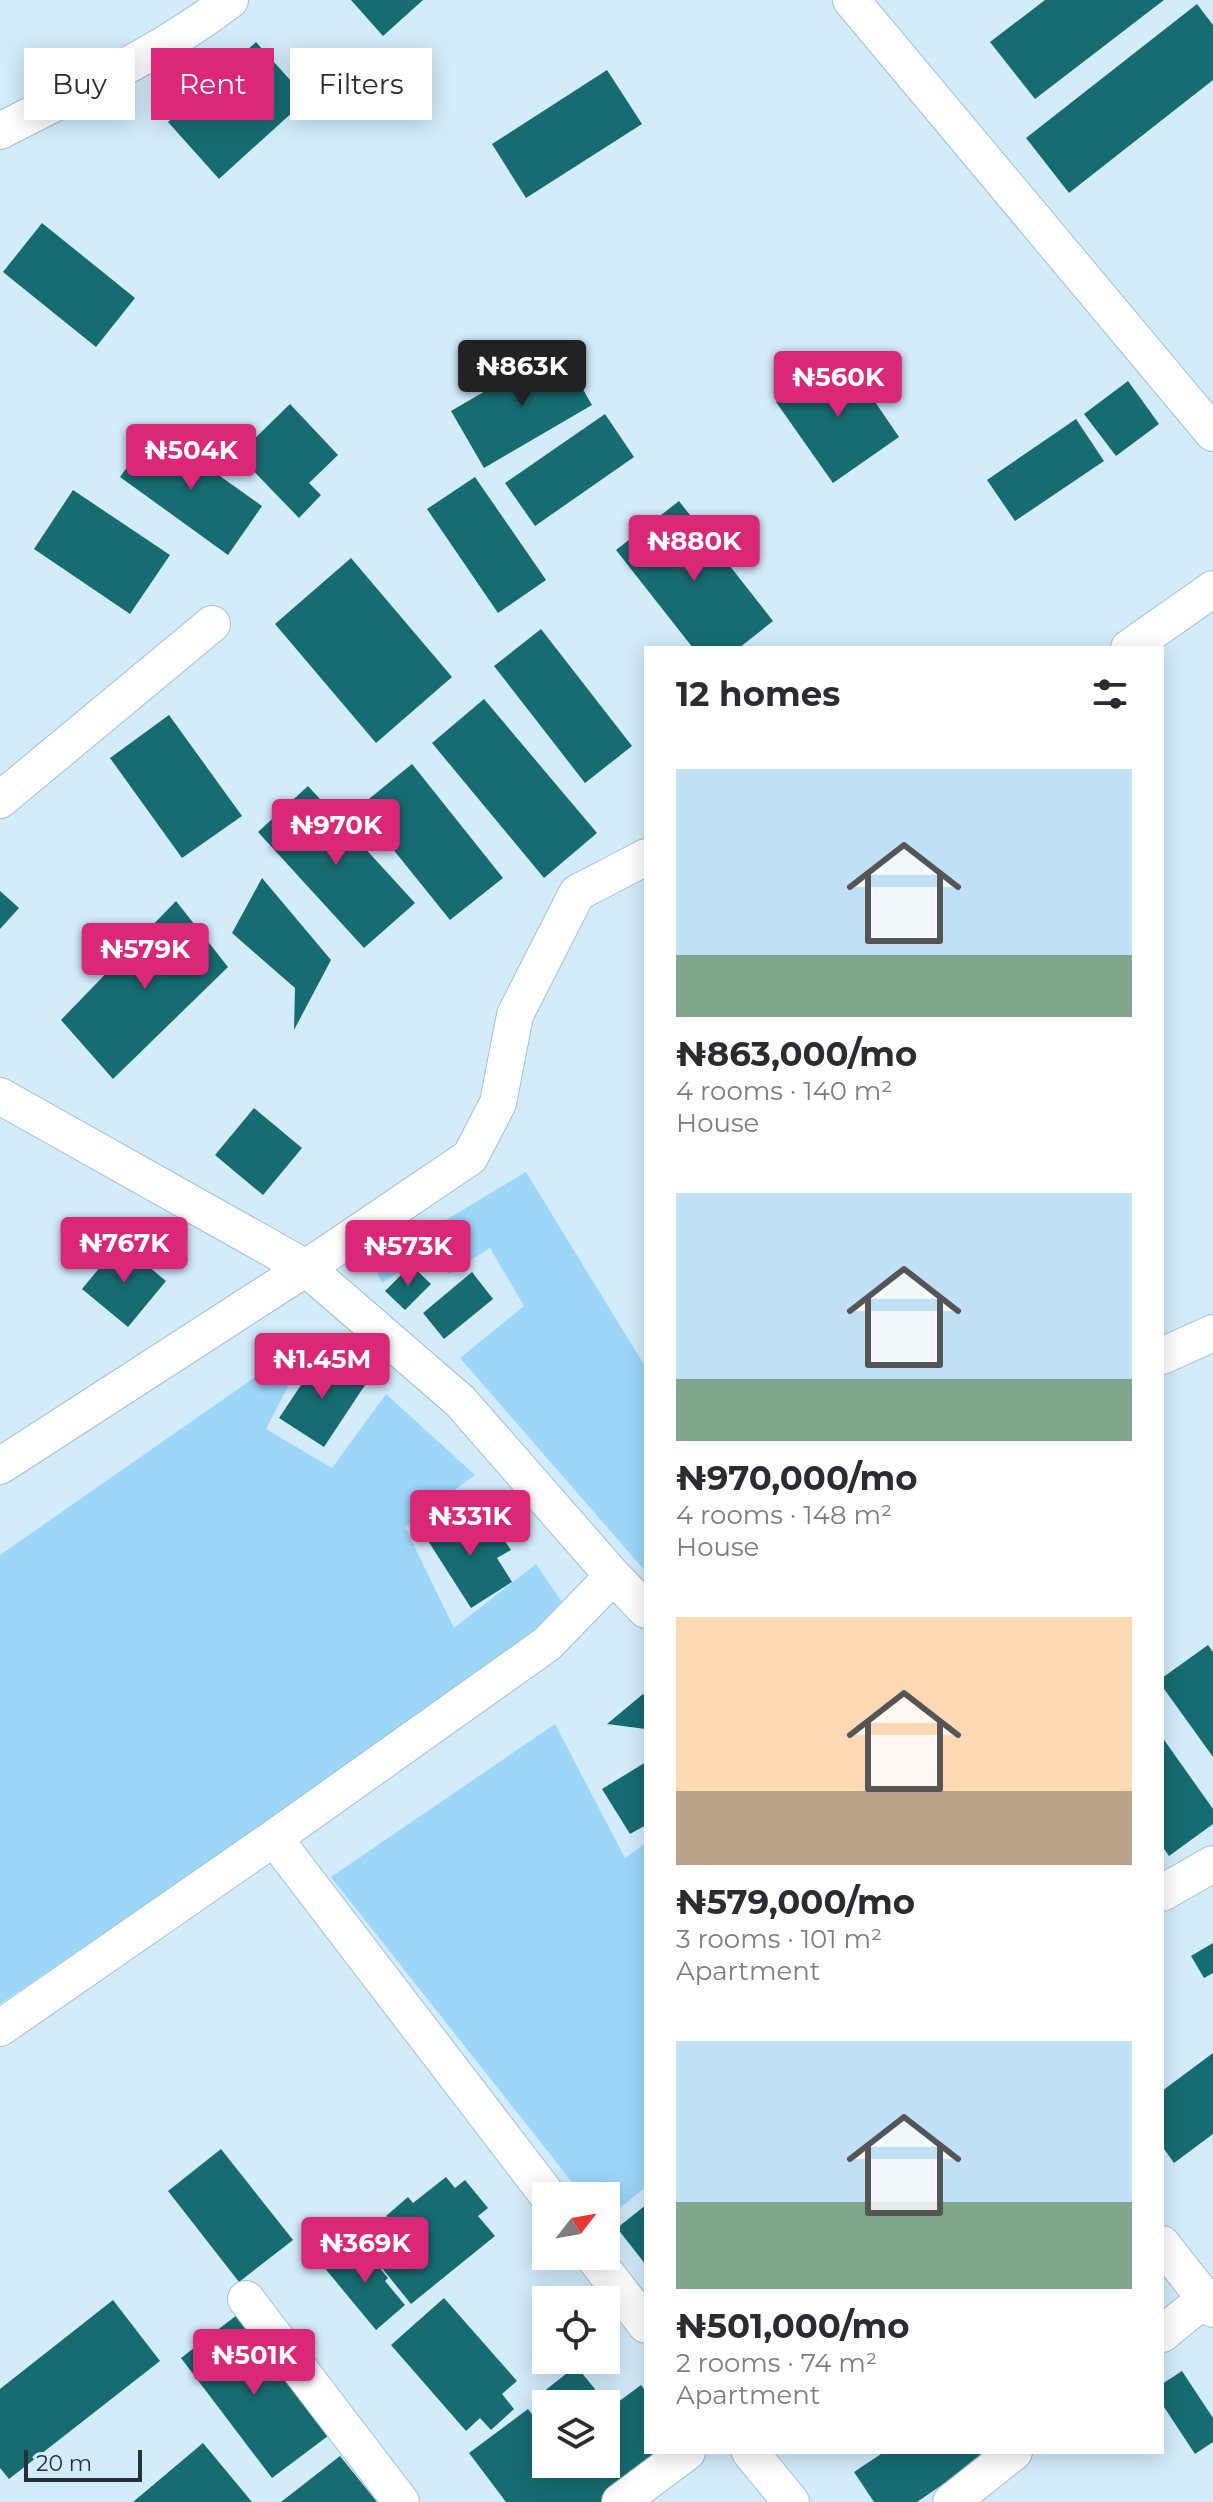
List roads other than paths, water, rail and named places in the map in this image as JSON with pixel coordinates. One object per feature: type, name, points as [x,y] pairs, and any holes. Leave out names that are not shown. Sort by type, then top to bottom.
[{"type":"street","points":[[0,131],[124,66],[209,16],[230,0]]},
{"type":"street","points":[[851,0],[1213,433]]},
{"type":"street","points":[[1132,646],[1213,589]]},
{"type":"street","points":[[0,800],[212,624]]},
{"type":"street","points":[[0,1466],[306,1268],[470,1157],[498,1103],[515,1015],[577,893],[644,858]]},
{"type":"street","points":[[0,1096],[306,1268],[460,1401],[644,1608]]},
{"type":"street","points":[[1164,1355],[1213,1333]]},
{"type":"street","points":[[0,2028],[547,1644],[613,1576]]},
{"type":"street","points":[[274,1838],[537,2182]]},
{"type":"street","points":[[1164,1892],[1213,1864]]},
{"type":"street","points":[[1164,2247],[1209,2304],[1164,2333]]},
{"type":"street","points":[[604,2270],[644,2322]]},
{"type":"street","points":[[246,2299],[401,2502]]},
{"type":"street","points":[[620,2502],[684,2454]]},
{"type":"street","points":[[752,2454],[791,2502]]},
{"type":"street","points":[[951,2502],[1011,2454]]}]
